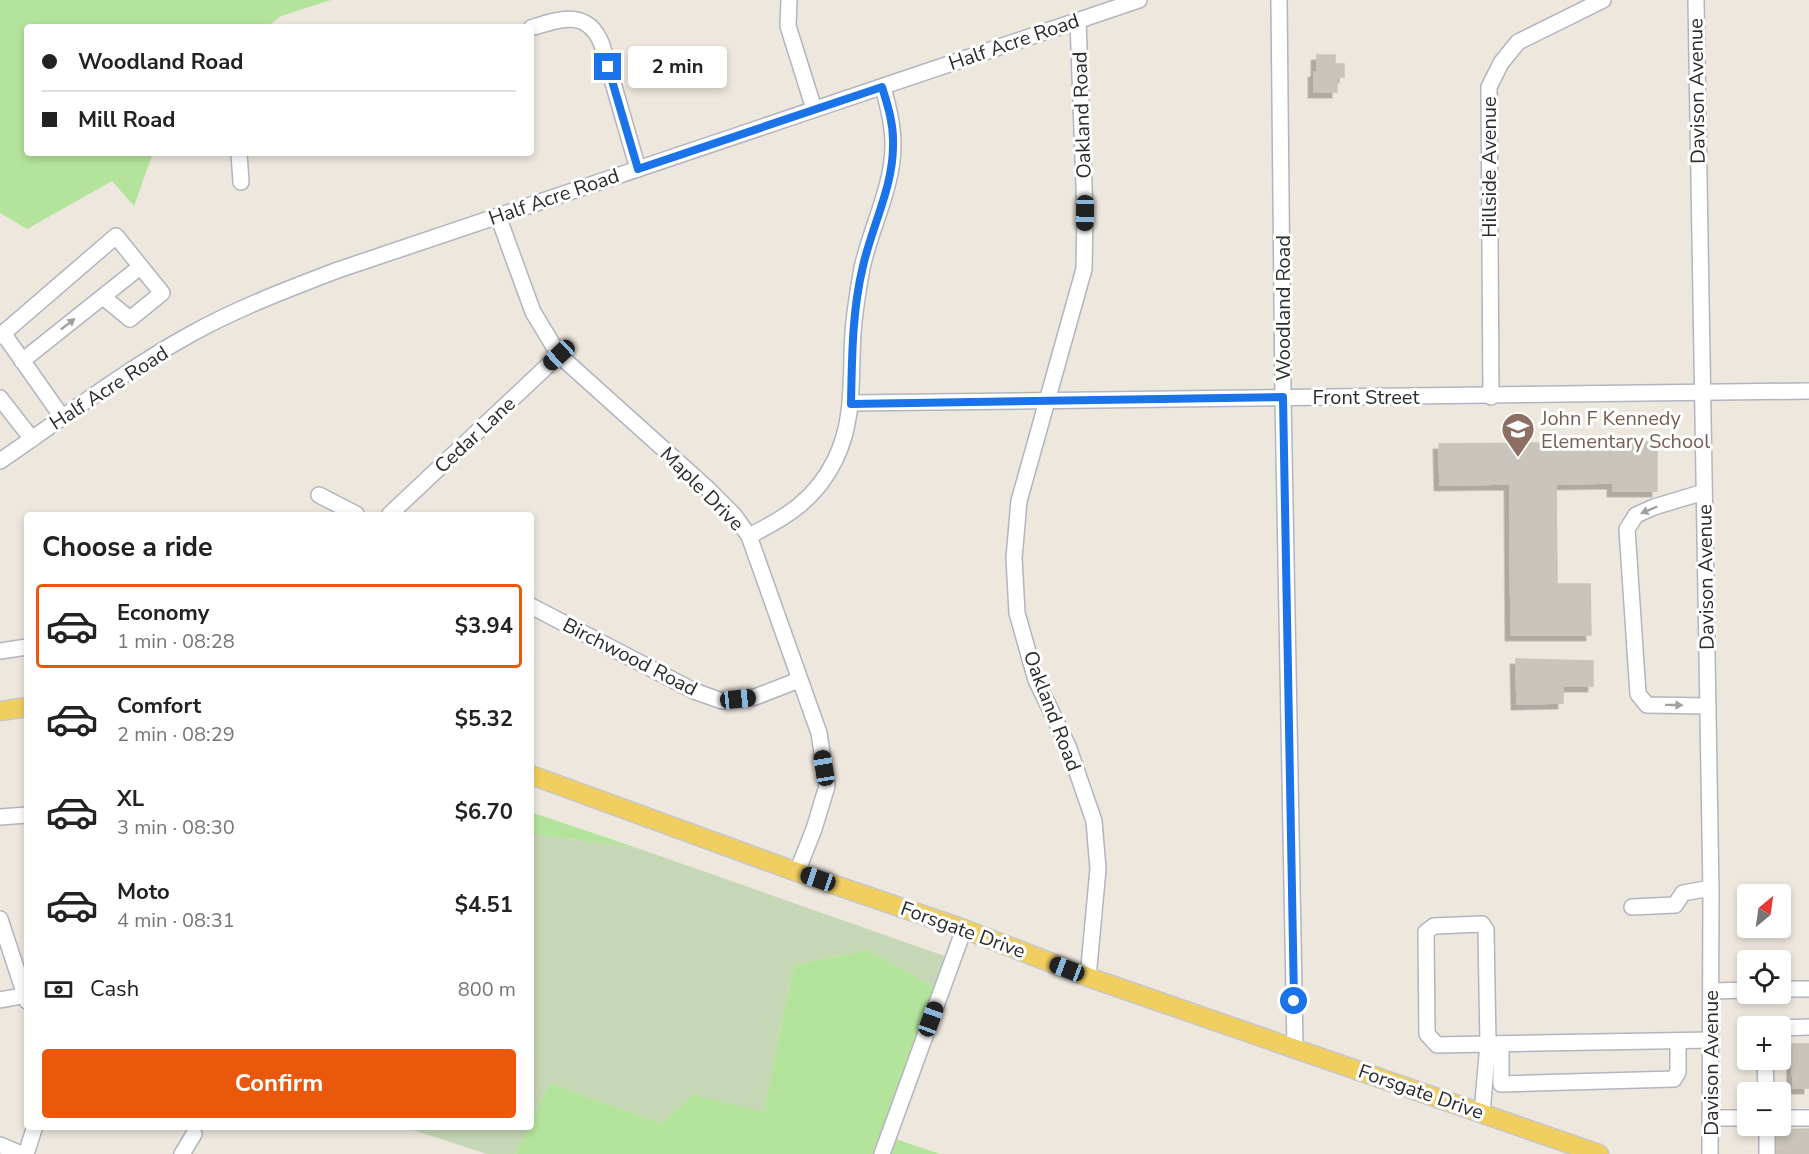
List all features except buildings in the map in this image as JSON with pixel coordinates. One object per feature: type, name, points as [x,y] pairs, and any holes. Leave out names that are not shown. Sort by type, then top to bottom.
[{"type":"main road","points":[[0,711],[24,707]]},
{"type":"main road","name":"Forsgate Drive","points":[[534,776],[797,872],[964,929],[1088,976],[1599,1154]]},
{"type":"street","points":[[789,0],[788,26],[814,109]]},
{"type":"street","name":"Half Acre Road","points":[[0,461],[134,368],[192,334],[266,298],[338,270],[1139,0]]},
{"type":"street","name":"Woodland Road","points":[[1279,0],[1283,397],[1295,1047]]},
{"type":"street","name":"Hillside Avenue","points":[[1491,397],[1489,87],[1501,63],[1518,42],[1603,0]]},
{"type":"street","name":"Davison Avenue","points":[[1696,0],[1711,888],[1710,1154]]},
{"type":"street","points":[[534,27],[568,18],[585,23],[594,30],[602,45],[638,169]]},
{"type":"street","name":"Oakland Road","points":[[1078,21],[1085,213],[1084,269],[1019,501],[1014,558],[1017,613],[1036,680],[1068,746],[1094,821],[1098,869],[1088,976]]},
{"type":"street","points":[[749,536],[796,509],[819,487],[835,460],[845,435],[851,404],[854,322],[862,267],[889,178],[893,146],[890,113],[882,87]]},
{"type":"street","points":[[239,156],[241,182]]},
{"type":"street","name":"Maple Drive","points":[[498,216],[533,312],[559,355],[708,489],[735,515],[749,536],[819,733],[826,786],[814,829],[797,872]]},
{"type":"street","points":[[62,417],[2,335],[116,236],[162,293],[130,319],[103,297]]},
{"type":"street","points":[[22,361],[140,267]]},
{"type":"street","name":"Cedar Lane","points":[[392,512],[559,355]]},
{"type":"street","name":"Front Street","points":[[851,404],[1809,391]]},
{"type":"street","points":[[0,398],[32,440]]},
{"type":"street","points":[[1704,492],[1654,507],[1636,515],[1627,529],[1638,694],[1647,705],[1708,706]]},
{"type":"street","points":[[319,495],[352,512]]},
{"type":"street","name":"Birchwood Road","points":[[534,608],[694,691],[722,701],[755,697],[800,680]]},
{"type":"street","points":[[0,651],[24,647]]},
{"type":"street","points":[[0,817],[24,815]]},
{"type":"street","points":[[1632,908],[1675,905],[1683,893],[1711,888]]},
{"type":"street","points":[[0,919],[24,991]]},
{"type":"street","points":[[1678,1041],[1678,1072],[1674,1079],[1501,1084],[1494,1044],[1486,930],[1482,924],[1434,926],[1426,932],[1427,1035],[1437,1045],[1494,1044],[1678,1041],[1711,1040]]},
{"type":"street","points":[[882,1154],[964,929]]},
{"type":"street","points":[[1791,989],[1809,989]]},
{"type":"street","points":[[1712,991],[1737,990]]},
{"type":"street","points":[[0,1000],[24,997]]},
{"type":"street","points":[[1791,1028],[1809,1027]]},
{"type":"street","points":[[1482,1113],[1494,1044]]},
{"type":"street","points":[[1710,1118],[1737,1118]]},
{"type":"street","points":[[1791,1118],[1809,1118]]},
{"type":"street","points":[[0,1146],[24,1154],[33,1130]]},
{"type":"street","points":[[182,1154],[194,1134]]},
{"type":"street","points":[[1767,1136],[1767,1154]]},
{"type":"green space","points":[[0,0],[331,0],[281,16],[271,24],[24,24],[24,156],[152,156],[134,206],[112,181],[27,229],[0,213]]},
{"type":"green space","points":[[534,813],[637,848],[534,834]]},
{"type":"green space","points":[[534,834],[637,848],[956,960],[944,992],[868,950],[794,964],[764,1112],[693,1095],[661,1123],[550,1083],[534,1115]]},
{"type":"green space","points":[[868,950],[944,992],[893,1138],[940,1154],[515,1154],[527,1130],[534,1130],[534,1115],[550,1083],[661,1123],[693,1095],[764,1111],[794,964]]},
{"type":"green space","points":[[413,1130],[527,1130],[515,1154],[487,1154]]},
{"type":"place","name":"John F Kennedy Elementary School","points":[[1518,458]]},
{"type":"route","points":[[608,67],[638,169],[882,87],[890,113],[893,146],[889,178],[862,267],[854,322],[851,404],[1283,397],[1294,1001]]}]
